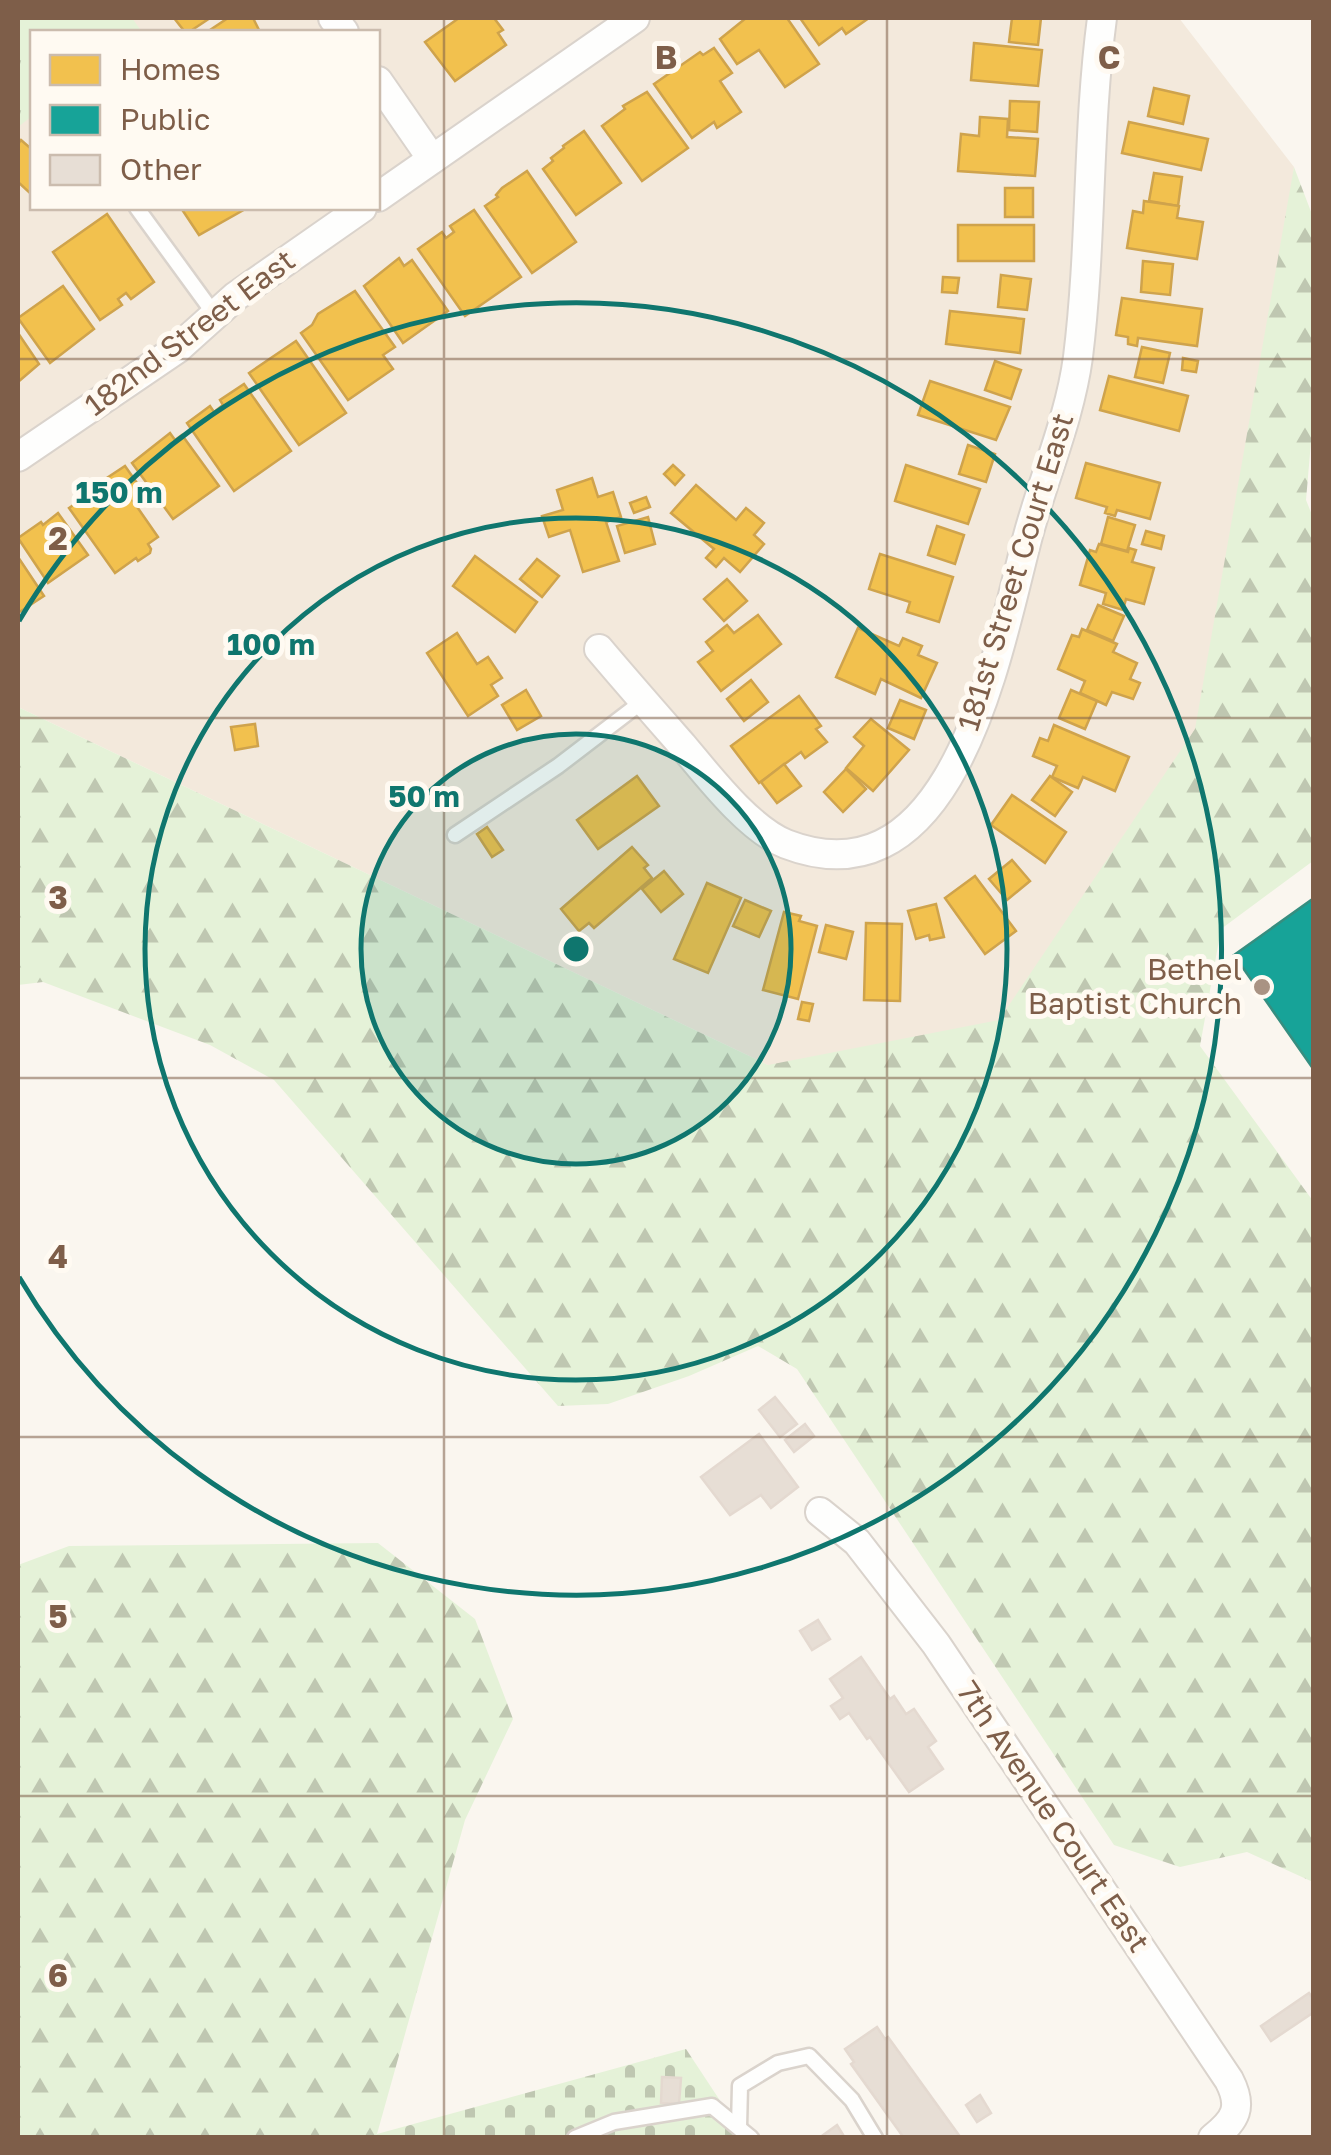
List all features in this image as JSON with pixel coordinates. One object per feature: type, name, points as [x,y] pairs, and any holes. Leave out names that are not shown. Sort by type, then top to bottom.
[{"type":"street","points":[[380,196],[634,18]]},
{"type":"street","name":"181st Street Court East","points":[[599,648],[735,806],[783,843],[826,855],[868,850],[912,827],[950,778],[988,684],[1078,359],[1102,18]]},
{"type":"street","points":[[380,84],[432,159]]},
{"type":"street","name":"182nd Street East","points":[[18,457],[177,349],[236,296],[359,210]]},
{"type":"street","name":"7th Avenue Court East","points":[[820,1512],[857,1542],[965,1686],[1229,2080],[1238,2105],[1223,2130],[1212,2138]]},
{"type":"lane","points":[[138,210],[215,314]]},
{"type":"lane","points":[[455,835],[558,766],[643,701]]},
{"type":"lane","points":[[745,2132],[740,2086],[778,2064],[810,2056],[852,2100],[875,2138]]},
{"type":"lane","points":[[574,2138],[614,2122],[712,2106],[745,2132]]},
{"type":"shaded area","points":[[18,18],[1179,18],[1294,167],[1221,929],[923,1139],[18,707]]},
{"type":"green space","points":[[18,18],[132,18],[141,30],[30,30],[30,118],[18,127]]},
{"type":"green space","points":[[1294,167],[1313,217],[1314,407],[1306,500],[1314,520],[1313,861],[1221,929],[1200,1046],[1313,1201],[1313,1882],[1247,1852],[1180,1867],[1114,1845],[797,1369],[758,1346],[689,1376],[608,1404],[558,1406],[274,1080],[210,1045],[43,982],[18,985],[18,707],[768,1065],[999,1020],[1195,729]]},
{"type":"green space","points":[[378,1543],[475,1619],[513,1719],[465,1820],[377,2134],[372,2138],[18,2138],[18,1565],[69,1546]]},
{"type":"green space","points":[[686,2049],[744,2137],[372,2138],[377,2134]]},
{"type":"building: Homes","points":[[174,18],[210,18],[192,30],[183,30]]},
{"type":"building: Homes","points":[[228,18],[253,18],[259,30],[210,30]]},
{"type":"building: Homes","points":[[459,18],[494,18],[503,30],[498,33],[506,45],[455,81],[425,42]]},
{"type":"building: Homes","points":[[746,18],[787,18],[819,64],[785,87],[759,50],[737,64],[720,39]]},
{"type":"building: Homes","points":[[800,18],[869,18],[846,34],[842,28],[819,45]]},
{"type":"building: Homes","points":[[1012,18],[1041,18],[1038,45],[1009,42]]},
{"type":"building: Homes","points":[[974,43],[1042,50],[1038,86],[971,80]]},
{"type":"building: Homes","points":[[714,48],[732,73],[720,81],[741,112],[717,128],[714,122],[692,138],[654,84],[700,52],[703,55]]},
{"type":"building: Homes","points":[[1154,88],[1189,96],[1183,124],[1148,116]]},
{"type":"building: Homes","points":[[647,92],[688,148],[642,181],[602,126],[625,109],[623,106]]},
{"type":"building: Homes","points":[[1010,101],[1039,102],[1037,132],[1009,130]]},
{"type":"building: Homes","points":[[980,117],[1008,119],[1007,137],[1038,139],[1035,176],[958,171],[961,134],[979,136]]},
{"type":"building: Homes","points":[[1129,122],[1208,139],[1201,170],[1122,153]]},
{"type":"building: Homes","points":[[584,131],[621,183],[576,215],[543,169],[563,146]]},
{"type":"building: Homes","points":[[21,140],[30,146],[30,193],[18,182]]},
{"type":"building: Homes","points":[[527,171],[576,242],[532,273],[485,206]]},
{"type":"building: Homes","points":[[1154,173],[1182,177],[1178,206],[1149,201]]},
{"type":"building: Homes","points":[[1005,188],[1033,188],[1033,217],[1005,217]]},
{"type":"building: Homes","points":[[1144,201],[1179,206],[1177,218],[1203,222],[1197,259],[1127,248],[1133,211],[1143,213]]},
{"type":"building: Homes","points":[[182,210],[243,210],[199,235]]},
{"type":"building: Homes","points":[[474,210],[521,277],[465,316],[418,249],[442,232],[446,238],[454,232],[450,226]]},
{"type":"building: Homes","points":[[107,214],[154,282],[131,299],[126,293],[118,299],[122,305],[100,320],[53,252]]},
{"type":"building: Homes","points":[[958,225],[1034,225],[1034,261],[958,261]]},
{"type":"building: Homes","points":[[399,258],[404,266],[412,260],[448,311],[403,343],[364,286]]},
{"type":"building: Homes","points":[[1143,261],[1173,264],[1170,295],[1141,292]]},
{"type":"building: Homes","points":[[1001,275],[1031,279],[1027,310],[998,307]]},
{"type":"building: Homes","points":[[943,277],[959,278],[957,293],[942,292]]},
{"type":"building: Homes","points":[[63,286],[94,329],[50,363],[18,318]]},
{"type":"building: Homes","points":[[355,291],[395,347],[383,355],[393,369],[348,400],[301,333],[318,314]]},
{"type":"building: Homes","points":[[1122,298],[1202,309],[1197,346],[1138,338],[1137,346],[1128,344],[1128,337],[1116,335]]},
{"type":"building: Homes","points":[[950,311],[1024,319],[1020,353],[946,344]]},
{"type":"building: Homes","points":[[18,333],[39,364],[18,382]]},
{"type":"building: Homes","points":[[296,341],[346,413],[299,445],[249,373]]},
{"type":"building: Homes","points":[[1142,347],[1170,353],[1163,383],[1135,377]]},
{"type":"building: Homes","points":[[1183,358],[1198,361],[1196,372],[1182,370]]},
{"type":"building: Homes","points":[[995,361],[1021,370],[1011,399],[985,390]]},
{"type":"building: Homes","points":[[1109,376],[1188,396],[1179,431],[1100,410]]},
{"type":"building: Homes","points":[[930,381],[1010,407],[996,440],[918,415]]},
{"type":"building: Homes","points":[[244,384],[291,451],[234,491],[187,423],[210,406],[214,412],[223,405],[220,400]]},
{"type":"building: Homes","points":[[170,433],[175,440],[182,435],[219,486],[173,519],[132,463]]},
{"type":"building: Homes","points":[[968,445],[995,454],[986,482],[959,474]]},
{"type":"building: Homes","points":[[1086,463],[1160,483],[1150,519],[1117,510],[1115,516],[1105,513],[1107,507],[1076,498]]},
{"type":"building: Homes","points":[[673,465],[684,475],[675,485],[664,474]]},
{"type":"building: Homes","points":[[906,465],[980,489],[968,524],[895,501]]},
{"type":"building: Homes","points":[[125,466],[144,493],[133,501],[158,537],[148,544],[150,553],[115,573],[69,508]]},
{"type":"building: Homes","points":[[592,478],[598,497],[613,492],[621,517],[606,522],[619,561],[583,572],[570,530],[549,537],[542,516],[563,510],[557,490]]},
{"type":"building: Homes","points":[[696,485],[736,520],[746,508],[764,523],[754,535],[764,544],[740,572],[724,558],[716,567],[706,558],[714,549],[671,513]]},
{"type":"building: Homes","points":[[646,497],[650,507],[634,513],[630,503]]},
{"type":"building: Homes","points":[[58,513],[88,555],[48,583],[18,538]]},
{"type":"building: Homes","points":[[648,517],[655,544],[625,553],[617,526]]},
{"type":"building: Homes","points":[[1108,517],[1135,525],[1127,551],[1101,544]]},
{"type":"building: Homes","points":[[937,526],[964,535],[955,564],[928,555]]},
{"type":"building: Homes","points":[[1146,531],[1164,536],[1161,549],[1142,544]]},
{"type":"building: Homes","points":[[1099,544],[1128,552],[1129,548],[1136,550],[1132,562],[1154,568],[1144,604],[1126,599],[1123,610],[1103,604],[1106,593],[1080,585],[1090,550],[1096,552]]},
{"type":"building: Homes","points":[[880,554],[953,577],[939,622],[907,612],[910,602],[869,589]]},
{"type":"building: Homes","points":[[475,556],[537,602],[515,632],[453,586]]},
{"type":"building: Homes","points":[[18,557],[44,596],[18,613]]},
{"type":"building: Homes","points":[[537,559],[559,576],[542,597],[520,579]]},
{"type":"building: Homes","points":[[727,579],[747,601],[724,621],[704,599]]},
{"type":"building: Homes","points":[[1098,605],[1124,616],[1113,641],[1087,630]]},
{"type":"building: Homes","points":[[758,615],[781,644],[721,691],[698,662],[713,651],[706,642],[727,625],[734,633]]},
{"type":"building: Homes","points":[[858,628],[899,646],[903,638],[922,646],[918,655],[937,663],[921,698],[881,679],[875,694],[836,677]]},
{"type":"building: Homes","points":[[1082,629],[1117,644],[1113,652],[1137,663],[1130,679],[1140,683],[1133,699],[1112,692],[1106,705],[1080,693],[1085,681],[1058,669],[1072,635],[1079,637]]},
{"type":"building: Homes","points":[[457,633],[477,664],[488,657],[502,678],[491,685],[498,696],[468,716],[427,653]]},
{"type":"building: Homes","points":[[751,680],[768,702],[744,721],[727,699]]},
{"type":"building: Homes","points":[[526,690],[541,716],[517,730],[502,705]]},
{"type":"building: Homes","points":[[1071,690],[1097,701],[1085,729],[1059,718]]},
{"type":"building: Homes","points":[[799,696],[821,726],[816,729],[827,742],[805,758],[801,752],[759,783],[731,746]]},
{"type":"building: Homes","points":[[900,700],[926,710],[914,739],[888,728]]},
{"type":"building: Homes","points":[[871,719],[909,750],[873,791],[846,768],[864,746],[854,737]]},
{"type":"building: Homes","points":[[255,724],[258,746],[235,750],[231,727]]},
{"type":"building: Homes","points":[[1054,725],[1129,757],[1115,791],[1083,777],[1078,788],[1052,777],[1057,766],[1033,756],[1040,738],[1048,741]]},
{"type":"building: Homes","points":[[784,764],[801,786],[777,803],[761,782]]},
{"type":"building: Homes","points":[[846,769],[866,789],[843,812],[824,792]]},
{"type":"building: Homes","points":[[637,776],[659,806],[598,849],[577,820]]},
{"type":"building: Homes","points":[[1050,776],[1072,792],[1055,816],[1032,800]]},
{"type":"building: Homes","points":[[1012,795],[1066,832],[1045,863],[991,825]]},
{"type":"building: Homes","points":[[487,827],[503,850],[492,857],[477,834]]},
{"type":"building: Homes","points":[[632,847],[648,865],[644,868],[652,878],[594,928],[589,923],[579,931],[561,909]]},
{"type":"building: Homes","points":[[1012,860],[1030,881],[1007,900],[989,879]]},
{"type":"building: Homes","points":[[664,871],[683,894],[661,912],[642,889]]},
{"type":"building: Homes","points":[[975,876],[1016,931],[985,954],[945,898]]},
{"type":"building: Homes","points":[[707,883],[741,898],[708,973],[674,959]]},
{"type":"building: Homes","points":[[745,900],[771,911],[759,937],[733,926]]},
{"type":"building: Homes","points":[[936,904],[944,937],[930,940],[929,935],[916,939],[908,911]]},
{"type":"building: Homes","points":[[784,912],[817,926],[798,999],[763,990]]},
{"type":"building: Homes","points":[[866,923],[902,924],[900,1001],[864,1000]]},
{"type":"building: Homes","points":[[826,925],[853,932],[846,959],[819,952]]},
{"type":"building: Homes","points":[[802,1002],[813,1004],[809,1021],[798,1019]]},
{"type":"building: Public","points":[[1314,898],[1314,1070],[1234,955]]},
{"type":"building: Other","points":[[775,1397],[797,1424],[780,1437],[759,1410]]},
{"type":"building: Other","points":[[805,1424],[814,1436],[794,1452],[785,1440]]},
{"type":"building: Other","points":[[759,1434],[798,1487],[771,1508],[761,1495],[730,1515],[701,1477]]},
{"type":"building: Other","points":[[818,1620],[830,1639],[812,1650],[800,1631]]},
{"type":"building: Other","points":[[861,1657],[890,1699],[894,1696],[906,1714],[914,1709],[936,1741],[928,1747],[943,1769],[909,1792],[849,1713],[840,1719],[831,1706],[843,1698],[830,1679]]},
{"type":"building: Other","points":[[1309,1993],[1314,2000],[1314,2012],[1271,2041],[1261,2026]]},
{"type":"building: Other","points":[[877,2027],[961,2138],[904,2138],[851,2064],[854,2062],[845,2049]]},
{"type":"building: Other","points":[[662,2077],[681,2078],[679,2104],[661,2103]]},
{"type":"building: Other","points":[[980,2095],[991,2113],[977,2122],[966,2105]]},
{"type":"building: Other","points":[[837,2125],[845,2138],[819,2138]]},
{"type":"place","name":"Bethel Baptist Church","points":[[1262,987]]}]
